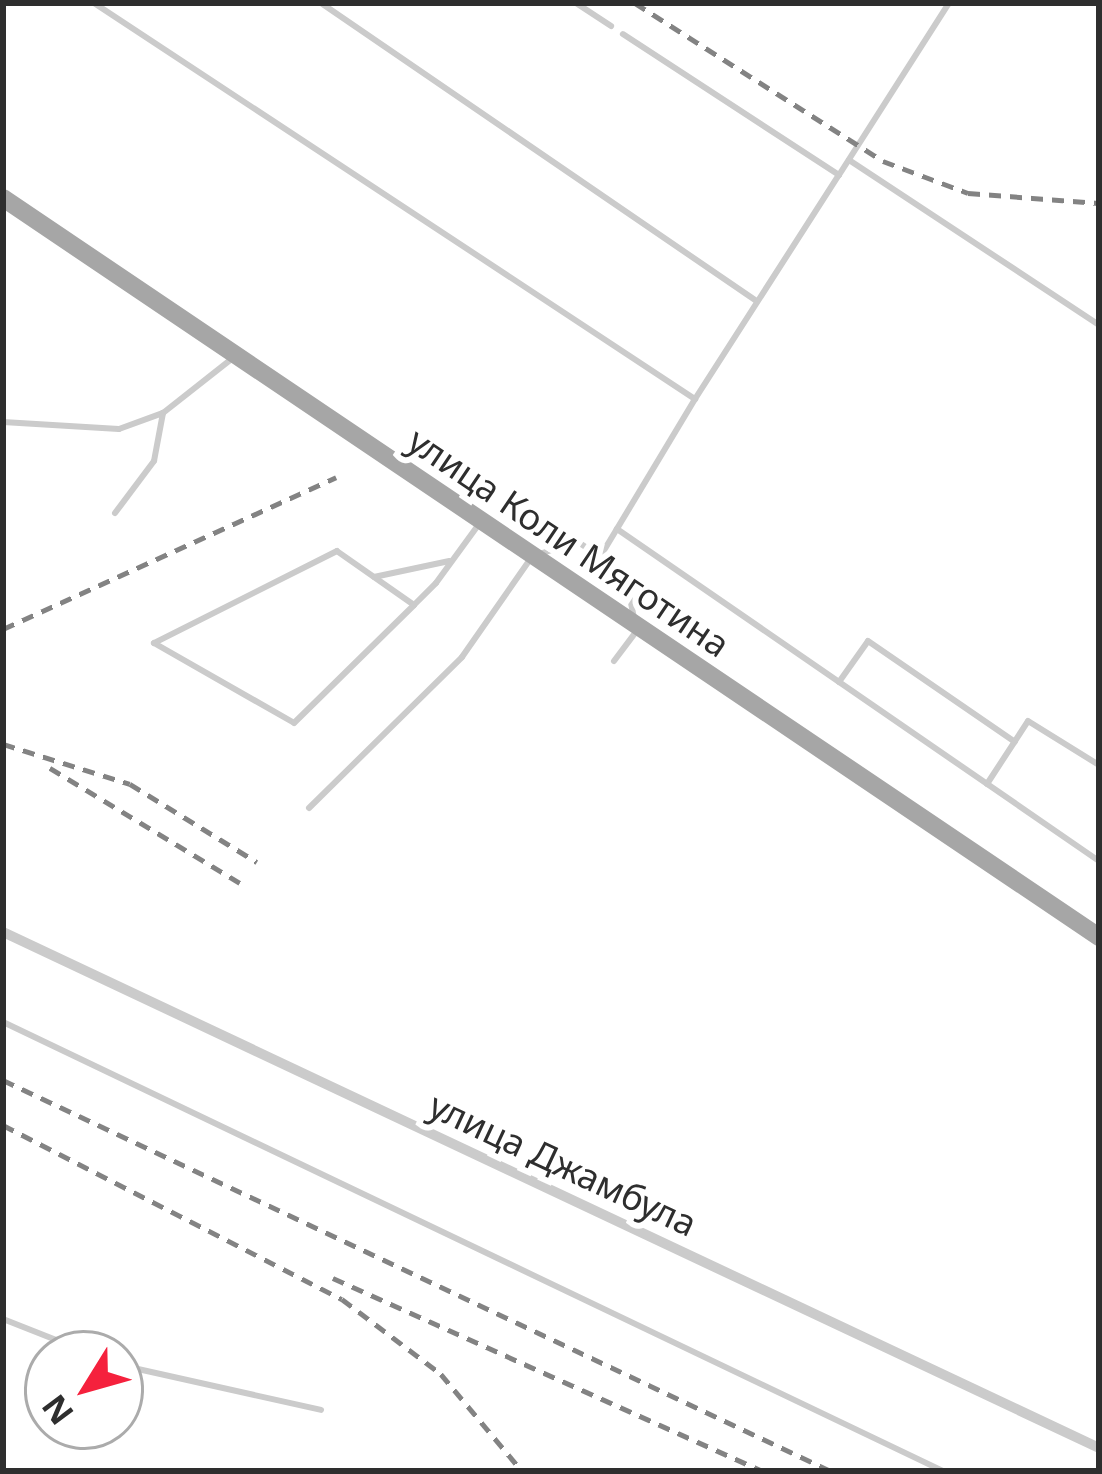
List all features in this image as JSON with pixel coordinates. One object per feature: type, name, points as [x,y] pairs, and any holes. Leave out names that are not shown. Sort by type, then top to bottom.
[{"type":"main road","name":"улица Коли Мяготина","points":[[3,198],[637,631],[1099,937]]},
{"type":"street","name":"улица Джамбула","points":[[3,932],[1099,1448]]},
{"type":"lane","points":[[94,3],[694,399]]},
{"type":"lane","points":[[322,3],[754,300]]},
{"type":"lane","points":[[576,3],[611,26]]},
{"type":"lane","points":[[600,557],[754,300],[949,3]]},
{"type":"lane","points":[[623,34],[839,176]]},
{"type":"lane","points":[[849,160],[1099,325]]},
{"type":"lane","points":[[3,422],[81,434],[163,413],[236,356]]},
{"type":"lane","points":[[115,512],[154,460],[163,413]]},
{"type":"lane","points":[[414,605],[337,551],[154,643],[294,723],[414,605],[481,521]]},
{"type":"lane","points":[[617,529],[1099,862]]},
{"type":"lane","points":[[309,808],[462,657],[532,556],[578,542],[625,573],[637,631],[614,661]]},
{"type":"lane","points":[[374,577],[452,560]]},
{"type":"lane","points":[[839,682],[868,641],[1015,742]]},
{"type":"lane","points":[[986,784],[1028,721],[1099,765]]},
{"type":"lane","points":[[3,1022],[944,1471]]},
{"type":"lane","points":[[3,1319],[31,1330]]},
{"type":"lane","points":[[144,1370],[321,1410]]},
{"type":"railway","points":[[635,3],[883,161],[968,193],[1099,203]]},
{"type":"railway","points":[[3,629],[336,477]]},
{"type":"railway","points":[[3,744],[130,784],[257,862]]},
{"type":"railway","points":[[50,768],[240,883]]},
{"type":"railway","points":[[3,1080],[831,1471]]},
{"type":"railway","points":[[3,1125],[342,1299],[441,1374],[522,1471]]},
{"type":"railway","points":[[333,1278],[762,1471]]}]
